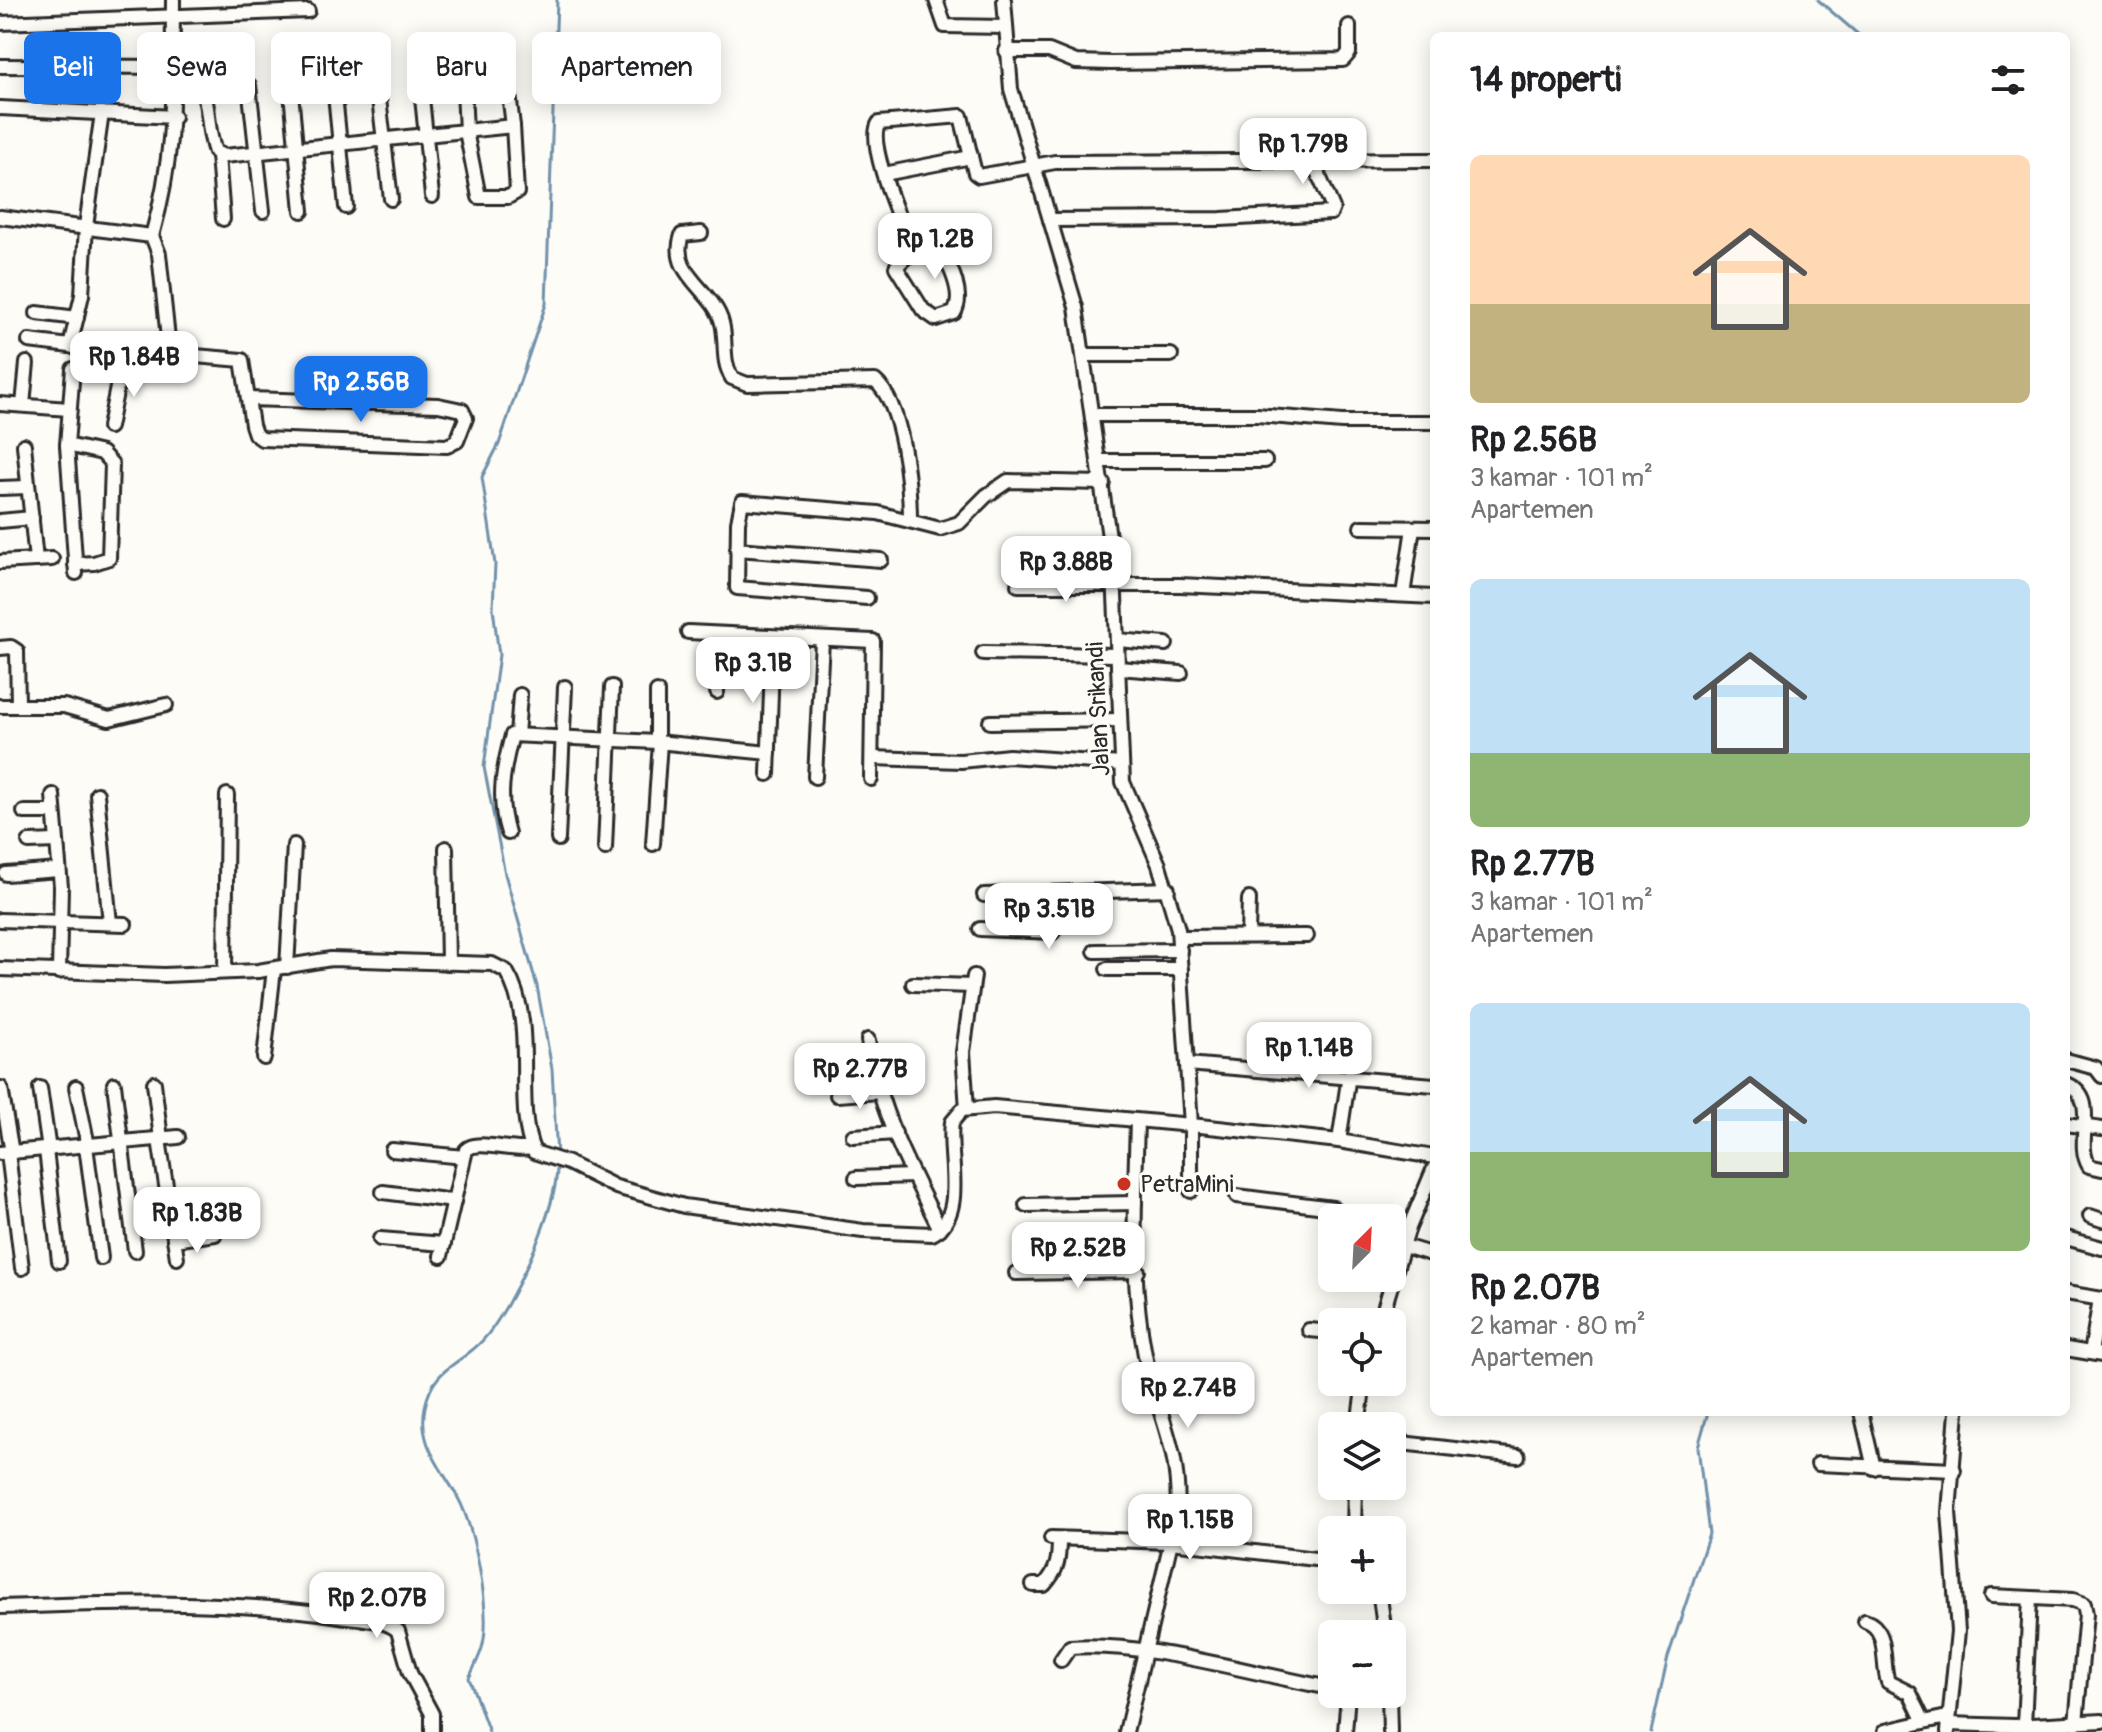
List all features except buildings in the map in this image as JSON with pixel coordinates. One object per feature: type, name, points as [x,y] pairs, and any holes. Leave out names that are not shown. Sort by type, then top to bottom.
[{"type":"street","points":[[173,0],[173,32]]},
{"type":"street","points":[[936,0],[945,26],[1006,27]]},
{"type":"street","name":"Jalan Srikandi","points":[[1004,0],[1011,89],[1072,289],[1084,355],[1114,586],[1121,764],[1125,790],[1168,889],[1179,943],[1191,1125],[1191,1191]]},
{"type":"street","points":[[0,23],[308,11]]},
{"type":"street","points":[[1006,51],[1049,51],[1076,62],[1111,63],[1343,60],[1349,53],[1349,26]]},
{"type":"street","points":[[0,66],[137,67]]},
{"type":"street","points":[[174,104],[164,193],[152,236],[159,254],[169,348],[195,356],[242,360],[252,425],[255,434],[262,439],[447,446],[457,441],[466,418],[462,410],[438,405],[250,399]]},
{"type":"street","points":[[207,104],[211,142],[218,155],[223,219]]},
{"type":"street","points":[[251,104],[263,211]]},
{"type":"street","points":[[292,104],[302,211]]},
{"type":"street","points":[[336,104],[346,207]]},
{"type":"street","points":[[378,104],[391,199]]},
{"type":"street","points":[[423,104],[432,196]]},
{"type":"street","points":[[465,104],[477,195],[508,197],[515,195],[518,186],[510,104]]},
{"type":"street","points":[[0,108],[174,117]]},
{"type":"street","points":[[70,346],[82,295],[86,226],[102,113]]},
{"type":"street","points":[[913,253],[884,174],[876,143],[875,129],[879,123],[961,116],[975,173],[979,176],[1034,164],[1430,160]]},
{"type":"street","points":[[218,155],[513,126]]},
{"type":"street","points":[[884,174],[971,157]]},
{"type":"street","points":[[1050,220],[1221,219],[1331,213],[1333,208],[1312,160]]},
{"type":"street","points":[[0,217],[152,236]]},
{"type":"street","points":[[701,233],[682,235],[680,251],[692,284],[720,318],[726,367],[732,378],[747,384],[875,381],[884,390],[899,431],[910,520]]},
{"type":"street","points":[[934,248],[942,252],[959,300],[954,313],[936,319],[923,310],[896,267],[899,260],[913,253],[934,248]]},
{"type":"street","points":[[37,313],[77,318]]},
{"type":"street","points":[[29,341],[70,346],[122,363],[109,427]]},
{"type":"street","points":[[1084,355],[1171,355]]},
{"type":"street","points":[[23,405],[27,363]]},
{"type":"street","points":[[67,445],[102,453],[112,464],[109,558],[76,568],[67,445],[73,369]]},
{"type":"street","points":[[0,404],[69,409]]},
{"type":"street","points":[[1093,415],[1257,415],[1329,422],[1430,422]]},
{"type":"street","points":[[24,445],[36,560]]},
{"type":"street","points":[[1100,461],[1265,461]]},
{"type":"street","points":[[867,598],[737,588],[739,509],[747,501],[878,513],[924,526],[951,528],[999,486],[1016,479],[1103,483]]},
{"type":"street","points":[[0,488],[28,487]]},
{"type":"street","points":[[0,521],[32,518]]},
{"type":"street","points":[[1361,527],[1430,528]]},
{"type":"street","points":[[1403,595],[1413,528]]},
{"type":"street","points":[[737,549],[881,560]]},
{"type":"street","points":[[0,562],[52,559]]},
{"type":"street","points":[[1018,585],[1430,597]]},
{"type":"street","points":[[688,632],[873,641],[871,779]]},
{"type":"street","points":[[717,692],[718,659],[728,655],[729,634]]},
{"type":"street","points":[[768,774],[773,637]]},
{"type":"street","points":[[815,777],[822,640]]},
{"type":"street","points":[[1117,640],[1166,644]]},
{"type":"street","points":[[0,648],[17,651],[18,705]]},
{"type":"street","points":[[983,653],[1117,662],[1181,673]]},
{"type":"street","points":[[558,839],[565,687]]},
{"type":"street","points":[[605,848],[612,687]]},
{"type":"street","points":[[653,844],[657,692]]},
{"type":"street","points":[[517,735],[520,695]]},
{"type":"street","points":[[0,706],[64,706],[109,719],[166,705]]},
{"type":"street","points":[[990,722],[1119,720]]},
{"type":"street","points":[[508,833],[501,810],[502,771],[512,735],[658,742],[769,753]]},
{"type":"street","points":[[872,758],[961,761],[1009,756],[1121,764]]},
{"type":"street","points":[[97,794],[110,923]]},
{"type":"street","points":[[53,795],[62,922],[59,972]]},
{"type":"street","points":[[225,972],[227,795]]},
{"type":"street","points":[[24,812],[53,812]]},
{"type":"street","points":[[29,842],[56,841]]},
{"type":"street","points":[[287,967],[294,845]]},
{"type":"street","points":[[446,848],[448,963]]},
{"type":"street","points":[[6,874],[59,870]]},
{"type":"street","points":[[984,895],[1168,889]]},
{"type":"street","points":[[980,929],[1053,932],[1059,893]]},
{"type":"street","points":[[1248,935],[1249,899]]},
{"type":"street","points":[[0,920],[125,924]]},
{"type":"street","points":[[1095,951],[1248,935],[1307,936]]},
{"type":"street","points":[[0,969],[154,975],[274,969],[331,959],[492,964],[506,971],[511,980],[526,1053],[526,1106],[532,1148],[544,1157],[568,1163],[616,1187],[684,1206],[863,1231],[924,1235],[940,1229],[950,1217],[953,1197],[952,1122],[959,1112],[967,1109],[994,1107],[1191,1125],[1339,1141],[1430,1156]]},
{"type":"street","points":[[264,1058],[274,969]]},
{"type":"street","points":[[1107,969],[1181,969]]},
{"type":"street","points":[[913,984],[973,981],[963,1052],[967,1109]]},
{"type":"street","points":[[868,1040],[871,1062],[895,1133],[940,1229]]},
{"type":"street","points":[[2070,1061],[2096,1068],[2102,1076]]},
{"type":"street","points":[[831,1063],[871,1062]]},
{"type":"street","points":[[1187,1064],[1349,1075],[1430,1085]]},
{"type":"street","points":[[1339,1141],[1349,1075]]},
{"type":"street","points":[[154,1083],[177,1258]]},
{"type":"street","points":[[114,1084],[135,1251]]},
{"type":"street","points":[[2070,1086],[2086,1096],[2096,1128],[2085,1158],[2089,1166],[2102,1169]]},
{"type":"street","points":[[76,1087],[101,1258]]},
{"type":"street","points":[[1,1088],[22,1268]]},
{"type":"street","points":[[40,1088],[59,1261]]},
{"type":"street","points":[[837,1095],[880,1092]]},
{"type":"street","points":[[1126,1732],[1177,1516],[1178,1470],[1171,1436],[1145,1355],[1135,1203],[1137,1121]]},
{"type":"street","points":[[2070,1125],[2096,1128]]},
{"type":"street","points":[[853,1136],[895,1133]]},
{"type":"street","points":[[7,1153],[178,1137]]},
{"type":"street","points":[[380,1239],[442,1250],[464,1157],[470,1145],[514,1151],[532,1148]]},
{"type":"street","points":[[392,1150],[464,1157]]},
{"type":"street","points":[[856,1178],[913,1176]]},
{"type":"street","points":[[1406,1238],[1430,1178]]},
{"type":"street","points":[[383,1192],[454,1201]]},
{"type":"street","points":[[168,1200],[198,1195]]},
{"type":"street","points":[[1237,1196],[1318,1206]]},
{"type":"street","points":[[1026,1205],[1135,1203]]},
{"type":"street","points":[[174,1240],[215,1234]]},
{"type":"street","points":[[2070,1239],[2102,1248]]},
{"type":"street","points":[[1406,1247],[1430,1254]]},
{"type":"street","points":[[1016,1273],[1138,1271]]},
{"type":"street","points":[[2070,1294],[2101,1299],[2096,1354],[2070,1350]]},
{"type":"street","points":[[1309,1330],[1318,1331]]},
{"type":"street","points":[[1862,1416],[1874,1468]]},
{"type":"street","points":[[1948,1724],[1958,1617],[1949,1512],[1957,1416]]},
{"type":"street","points":[[1406,1444],[1518,1456]]},
{"type":"street","points":[[1818,1464],[1954,1470]]},
{"type":"street","points":[[1033,1585],[1044,1585],[1054,1574],[1059,1562],[1055,1538],[1171,1542],[1318,1559]]},
{"type":"street","points":[[1991,1596],[2073,1600],[2086,1608],[2076,1723]]},
{"type":"street","points":[[2024,1726],[2030,1598]]},
{"type":"street","points":[[0,1607],[133,1601],[240,1604],[377,1621],[398,1631],[410,1673],[432,1714],[432,1732]]},
{"type":"street","points":[[1865,1621],[1874,1625],[1880,1634],[1888,1682],[1910,1693],[1924,1722]]},
{"type":"street","points":[[1061,1660],[1067,1649],[1074,1647],[1145,1653],[1252,1670],[1318,1685]]},
{"type":"street","points":[[1345,1732],[1347,1708]]},
{"type":"street","points":[[1389,1708],[1390,1732]]},
{"type":"street","points":[[1885,1731],[1924,1722],[2097,1725]]},
{"type":"waterway","points":[[557,0],[546,304],[499,444],[482,477],[495,564],[493,608],[499,655],[484,767],[505,874],[537,986],[552,1069],[557,1156]]},
{"type":"waterway","points":[[1818,0],[1855,32]]},
{"type":"waterway","points":[[489,1732],[469,1678],[481,1652],[485,1629],[479,1568],[463,1510],[428,1444],[425,1407],[434,1383],[483,1340],[520,1281],[550,1204],[557,1163]]},
{"type":"waterway","points":[[1651,1732],[1668,1657],[1709,1534],[1698,1447],[1707,1416]]},
{"type":"place","name":"PetraMini","points":[[1124,1184]]}]
